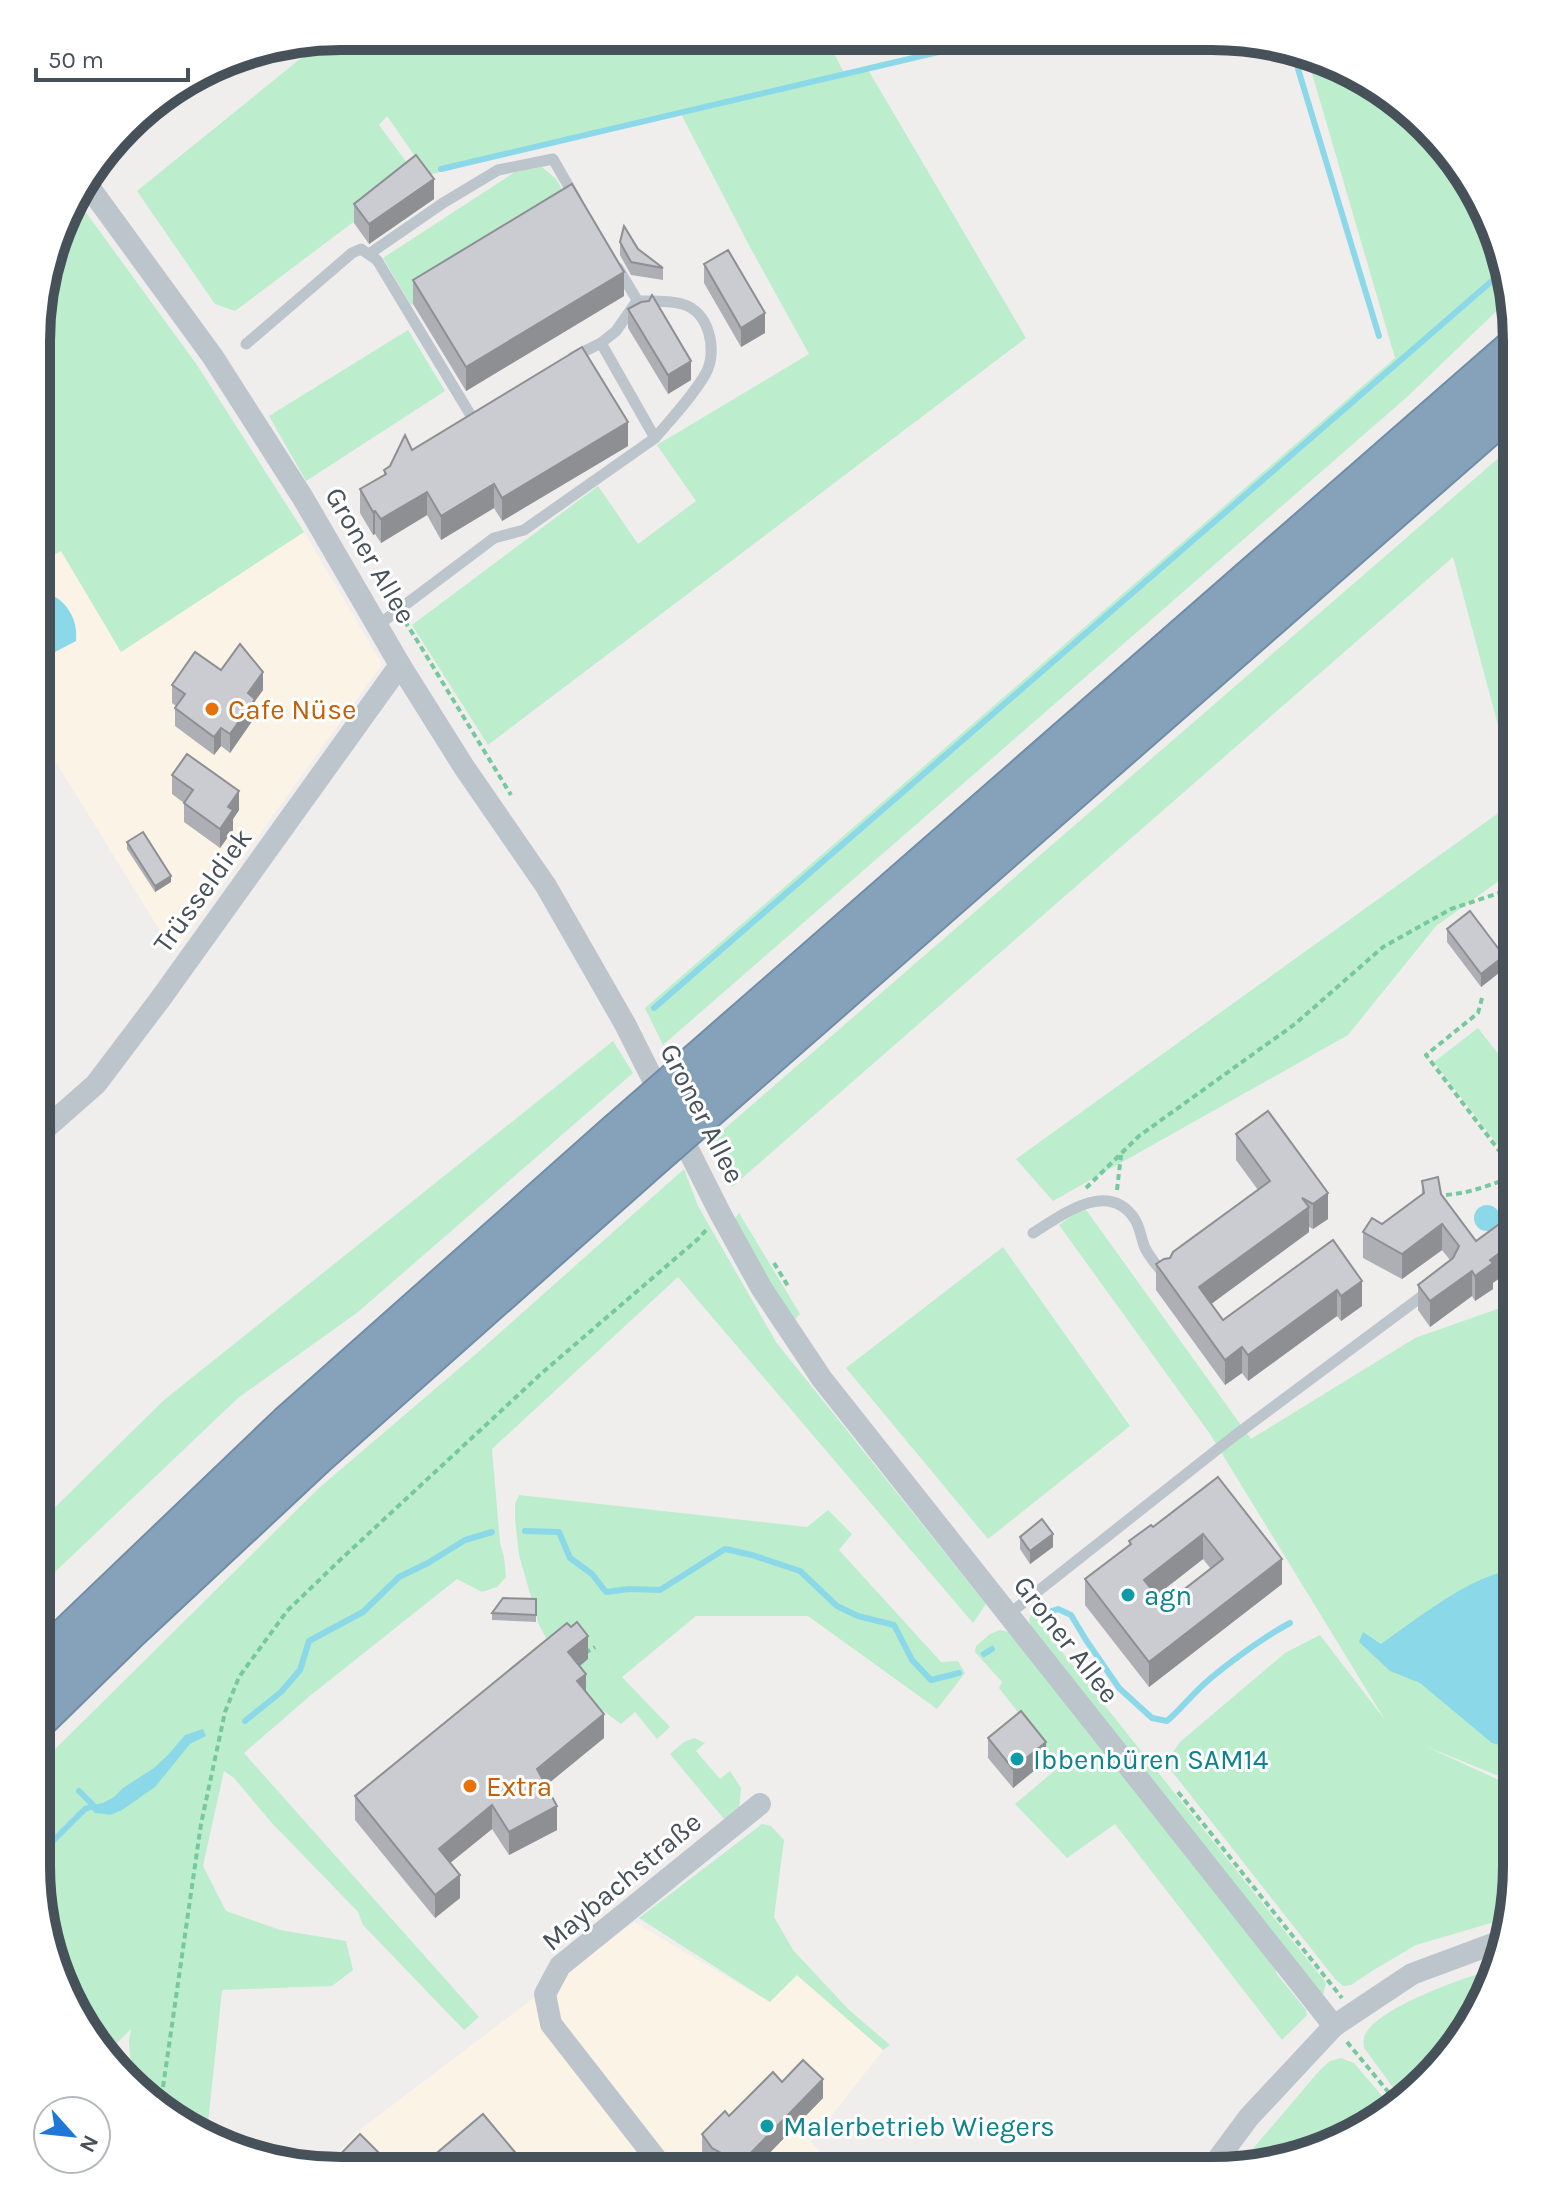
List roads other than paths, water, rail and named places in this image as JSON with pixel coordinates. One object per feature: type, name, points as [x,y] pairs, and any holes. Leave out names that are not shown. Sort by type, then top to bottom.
[{"type":"highway","points":[[50,1656],[290,1426],[629,1150],[1503,362]]},
{"type":"highway","points":[[708,1080],[1503,410]]},
{"type":"highway","points":[[50,1704],[629,1150]]},
{"type":"street","name":"Groner Allee","points":[[92,191],[213,357],[303,498],[400,665],[464,767],[546,886],[625,1024],[720,1213],[762,1289],[814,1369],[1009,1614],[1343,2020]]},
{"type":"street","name":"Trüsseldiek","points":[[50,1125],[96,1084],[400,665]]},
{"type":"street","name":"Maybachstraße","points":[[655,2157],[551,2024],[545,1994],[560,1966],[760,1804]]},
{"type":"street","points":[[1220,2157],[1249,2117],[1343,2020],[1412,1974],[1492,1944]]},
{"type":"lane","points":[[369,254],[456,195],[498,170],[511,167],[553,159],[583,211]]},
{"type":"lane","points":[[246,344],[352,253],[361,249],[377,260],[473,419]]},
{"type":"lane","points":[[614,262],[644,313]]},
{"type":"lane","points":[[377,626],[494,538],[524,530],[655,438],[707,371],[711,347],[708,329],[697,313],[684,304],[637,301]]},
{"type":"lane","points":[[567,361],[601,343],[616,331],[637,301]]},
{"type":"lane","points":[[601,343],[655,438]]},
{"type":"lane","points":[[461,426],[486,411]]},
{"type":"lane","points":[[1033,1233],[1090,1201],[1109,1201],[1134,1218],[1151,1259],[1165,1276]]},
{"type":"lane","points":[[1009,1614],[1233,1437],[1439,1284]]},
{"type":"water","points":[[50,594],[68,608],[76,632],[76,641],[55,652],[50,660]]},
{"type":"water","points":[[1487,1205],[1496,1209],[1500,1218],[1496,1227],[1487,1231],[1478,1227],[1474,1218],[1478,1209]]},
{"type":"water","points":[[1503,1572],[1503,1746],[1492,1743],[1420,1683],[1390,1671],[1359,1642],[1363,1632],[1381,1644],[1428,1610],[1463,1589]]},
{"type":"water","points":[[203,1729],[206,1736],[190,1744],[155,1787],[122,1810],[110,1815],[95,1813],[89,1806],[114,1797],[154,1768],[185,1735]]},
{"type":"waterway","points":[[441,169],[947,50]]},
{"type":"waterway","points":[[1296,62],[1379,336]]},
{"type":"waterway","points":[[654,1008],[1496,278]]},
{"type":"waterway","points":[[525,1531],[559,1532],[570,1558],[592,1574],[606,1592],[660,1590],[725,1549],[752,1555],[800,1571],[837,1606],[858,1616],[894,1625],[912,1660],[931,1680],[959,1673]]},
{"type":"waterway","points":[[245,1721],[281,1692],[300,1670],[309,1641],[363,1612],[399,1577],[465,1540],[492,1532]]},
{"type":"waterway","points":[[1046,1613],[1058,1609],[1071,1615],[1119,1688],[1152,1718],[1167,1721],[1222,1669],[1290,1623]]},
{"type":"waterway","points":[[984,1654],[992,1649]]},
{"type":"waterway","points":[[79,1791],[96,1808]]},
{"type":"waterway","points":[[50,1844],[85,1809],[93,1806]]},
{"type":"place","name":"Cafe Nüse","points":[[212,709]]},
{"type":"place","name":"agn","points":[[1128,1595]]},
{"type":"place","name":"Ibbenbüren SAM14","points":[[1017,1759]]},
{"type":"place","name":"Extra","points":[[470,1786]]},
{"type":"place","name":"Malerbetrieb Wiegers","points":[[767,2126]]}]
